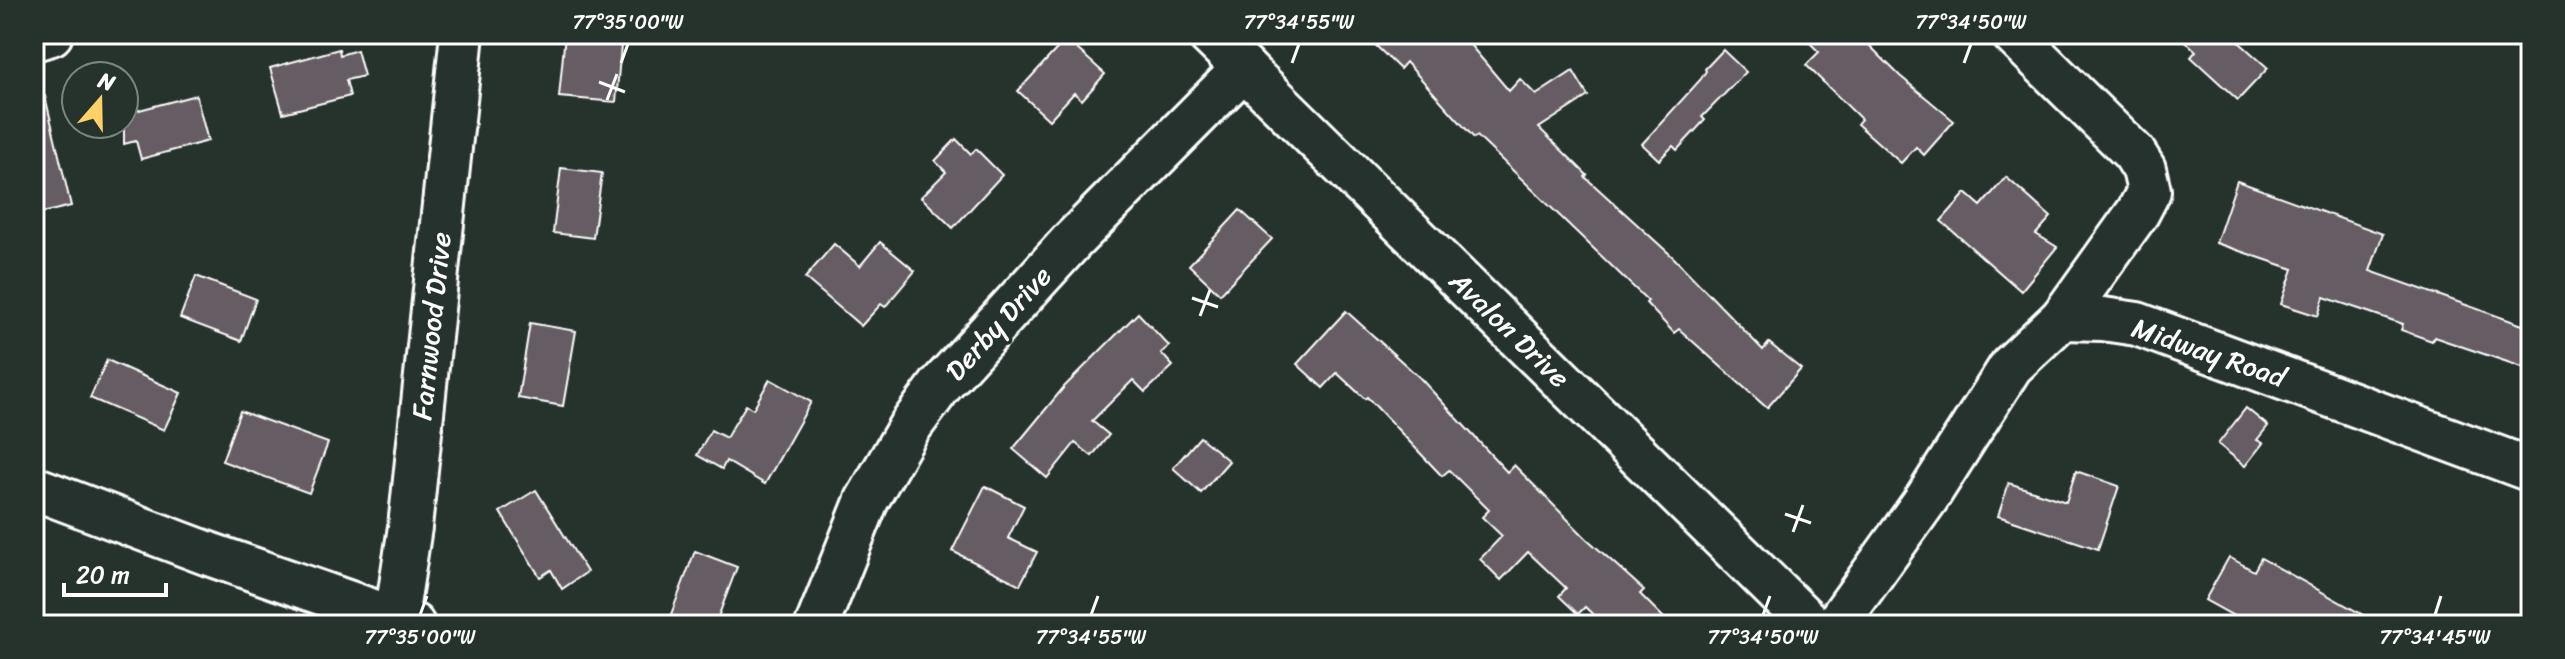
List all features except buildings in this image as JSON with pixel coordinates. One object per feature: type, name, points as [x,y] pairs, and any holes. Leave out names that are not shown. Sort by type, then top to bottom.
[{"type":"street","points":[[34,39],[51,34]]},
{"type":"street","name":"Farnwood Drive","points":[[405,622],[410,527],[462,34]]},
{"type":"street","name":"Avalon Drive","points":[[1209,34],[1811,625]]},
{"type":"street","points":[[1836,625],[1927,498],[2011,366],[2062,318],[2138,212],[2149,191],[2144,169],[2134,153],[2013,34]]},
{"type":"street","name":"Derby Drive","points":[[817,625],[867,500],[909,428],[940,386],[1071,242],[1244,68]]},
{"type":"street","name":"Midway Road","points":[[2062,318],[2137,324],[2531,470]]},
{"type":"street","points":[[34,488],[209,554],[405,622]]}]
